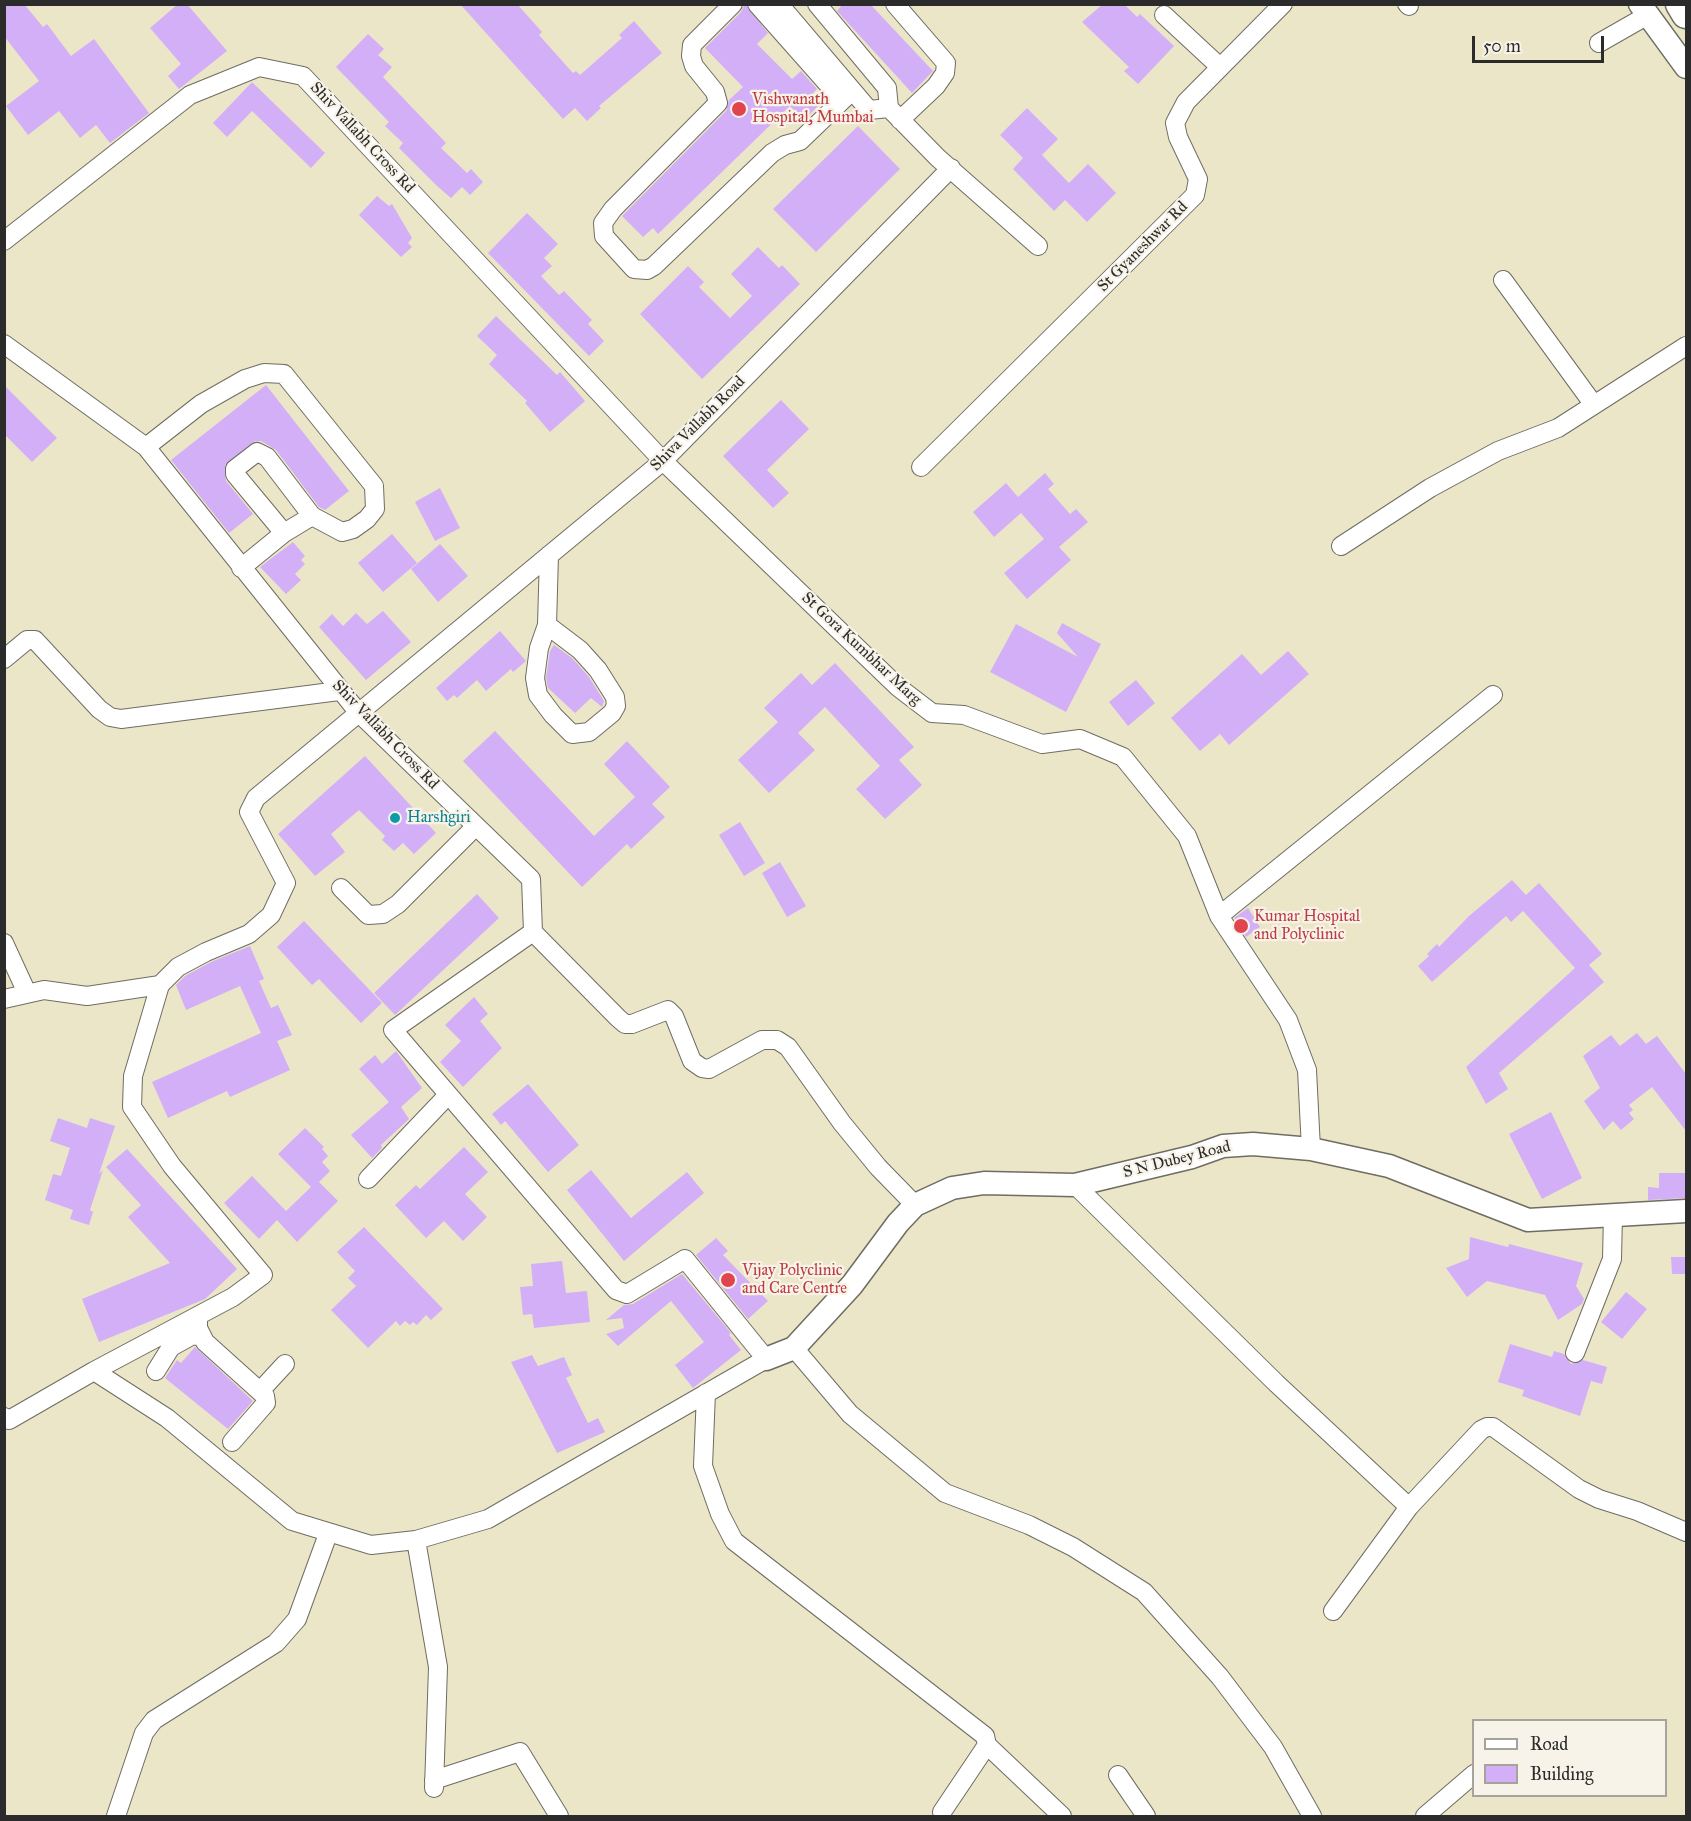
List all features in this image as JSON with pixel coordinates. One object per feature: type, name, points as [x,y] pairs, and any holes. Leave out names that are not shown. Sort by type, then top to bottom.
[{"type":"main road","points":[[1680,4],[1686,14]]},
{"type":"street","points":[[733,4],[692,45],[691,56],[694,66],[715,92],[718,104],[613,209],[603,223],[604,236],[634,269],[647,270],[654,266],[772,153],[785,145],[800,141],[847,95]]},
{"type":"street","points":[[757,4],[847,95],[869,110],[895,114],[936,86],[945,73],[946,63],[895,4]]},
{"type":"street","points":[[780,4],[847,95]]},
{"type":"street","name":"St Gyaneshwar Rd","points":[[921,467],[1195,195],[1198,179],[1178,137],[1174,123],[1186,102],[1283,4]]},
{"type":"street","points":[[798,28],[821,6],[887,88],[895,114],[1038,246]]},
{"type":"street","points":[[1599,43],[1644,10],[1686,67]]},
{"type":"street","points":[[1164,15],[1220,67]]},
{"type":"street","name":"Shiv Vallabh Cross Rd","points":[[4,242],[190,95],[259,67],[303,76],[663,461]]},
{"type":"street","name":"Shiva Vallabh Road","points":[[160,985],[178,968],[206,952],[249,934],[271,915],[286,883],[249,812],[256,798],[663,461],[951,168]]},
{"type":"street","points":[[1503,280],[1594,405]]},
{"type":"street","name":"Shiv Vallabh Cross Rd","points":[[4,344],[146,447],[339,691],[531,879],[533,932]]},
{"type":"street","points":[[1341,546],[1431,488],[1498,451],[1558,428],[1686,346]]},
{"type":"street","points":[[146,447],[201,404],[245,380],[264,373],[284,374],[374,486],[376,495],[375,509],[367,519],[353,529],[342,532],[312,516],[267,457],[257,452],[235,469],[235,474],[284,533]]},
{"type":"street","name":"St Gora Kumbhar Marg","points":[[663,461],[898,687],[932,713],[964,715],[1042,744],[1080,739],[1123,757],[1187,836],[1219,916],[1292,1030],[1307,1070],[1311,1149]]},
{"type":"street","points":[[241,568],[284,533],[312,516]]},
{"type":"street","points":[[547,625],[580,650],[598,670],[615,697],[616,706],[612,713],[589,732],[572,734],[553,715],[538,695],[535,678],[539,648],[547,625],[549,555]]},
{"type":"street","points":[[4,659],[27,640],[35,640],[99,709],[110,717],[121,719],[339,691]]},
{"type":"street","points":[[1219,916],[1493,695]]},
{"type":"street","points":[[342,888],[368,915],[383,914],[398,904],[476,826]]},
{"type":"street","points":[[94,1371],[167,1418],[292,1521],[328,1534],[371,1545],[416,1540],[488,1519],[766,1359],[685,1259],[627,1294],[616,1290],[393,1030],[533,932],[625,1024],[632,1024],[668,1010],[674,1016],[692,1061],[702,1068],[710,1069],[762,1040],[777,1040],[788,1047],[842,1123],[915,1205]]},
{"type":"street","points":[[4,943],[27,993]]},
{"type":"street","points":[[4,999],[44,990],[87,996],[160,985],[133,1076],[132,1107],[172,1166],[263,1275],[233,1297],[6,1421]]},
{"type":"street","points":[[368,1179],[448,1095]]},
{"type":"street","name":"S N Dubey Road","points":[[766,1359],[794,1348],[852,1285],[898,1223],[915,1205],[952,1188],[984,1183],[1075,1185],[1192,1157],[1223,1146],[1253,1144],[1311,1149],[1389,1166],[1528,1220],[1686,1211]]},
{"type":"street","points":[[1075,1185],[1276,1383],[1409,1507]]},
{"type":"street","points":[[1575,1353],[1612,1259],[1613,1214]]},
{"type":"street","points":[[198,1316],[201,1335],[265,1396],[266,1403],[232,1442]]},
{"type":"street","points":[[156,1371],[171,1347],[191,1336],[201,1335]]},
{"type":"street","points":[[794,1348],[850,1414],[945,1493],[1029,1525],[1073,1547],[1144,1592],[1220,1677],[1267,1738],[1303,1814]]},
{"type":"street","points":[[261,1390],[285,1364]]},
{"type":"street","points":[[706,1393],[703,1466],[720,1514],[734,1541],[985,1736],[987,1745],[1062,1816]]},
{"type":"street","points":[[1333,1611],[1409,1507],[1481,1430],[1493,1427],[1579,1489],[1599,1499],[1686,1532]]},
{"type":"street","points":[[116,1816],[144,1733],[154,1720],[276,1643],[297,1619],[328,1534]]},
{"type":"street","points":[[416,1540],[438,1667],[434,1784],[520,1752],[559,1816]]},
{"type":"street","points":[[942,1812],[987,1745]]},
{"type":"street","points":[[1425,1816],[1472,1775]]},
{"type":"street","points":[[1118,1776],[1146,1816]]},
{"type":"building","points":[[4,4],[24,4],[43,27],[47,24],[71,56],[94,39],[149,113],[110,143],[96,125],[80,138],[59,111],[28,135],[6,106],[39,81],[4,36]]},
{"type":"building","points":[[178,4],[187,4],[227,51],[179,89],[168,76],[181,64],[150,28]]},
{"type":"building","points":[[460,4],[517,4],[542,32],[539,35],[573,73],[576,71],[580,75],[622,38],[619,35],[634,21],[662,53],[599,106],[601,108],[587,121],[575,108],[563,119]]},
{"type":"building","points":[[745,4],[768,33],[757,44],[792,79],[801,71],[817,89],[810,96],[819,105],[804,120],[790,106],[658,234],[653,228],[643,237],[622,216],[726,111],[729,100],[743,87],[705,48],[741,12]]},
{"type":"building","points":[[843,4],[870,4],[933,71],[912,93],[837,11]]},
{"type":"building","points":[[1103,4],[1124,4],[1137,17],[1140,14],[1174,46],[1138,84],[1124,71],[1129,67],[1082,22]]},
{"type":"building","points":[[368,34],[384,49],[378,55],[392,67],[383,77],[446,143],[441,148],[467,173],[471,169],[483,182],[470,195],[462,187],[451,198],[437,186],[399,148],[403,143],[385,126],[389,122],[336,67]]},
{"type":"building","points":[[252,82],[325,153],[311,168],[252,111],[227,137],[213,123]]},
{"type":"building","points":[[1027,108],[1058,139],[1042,155],[1069,183],[1088,164],[1116,193],[1087,222],[1065,200],[1054,211],[1013,169],[1023,158],[1000,135]]},
{"type":"building","points":[[858,126],[900,169],[816,252],[773,209]]},
{"type":"building","points":[[377,196],[389,206],[392,204],[412,238],[408,243],[412,247],[401,257],[359,215]]},
{"type":"building","points":[[527,213],[558,244],[544,258],[552,266],[541,276],[559,295],[564,291],[592,320],[588,324],[604,341],[589,356],[488,253]]},
{"type":"building","points":[[758,247],[779,268],[782,265],[800,284],[702,379],[640,314],[688,266],[704,282],[699,287],[730,318],[752,296],[731,274]]},
{"type":"building","points":[[496,316],[557,375],[560,372],[585,401],[550,432],[525,403],[527,401],[489,364],[497,355],[477,336]]},
{"type":"building","points":[[4,385],[57,438],[32,462],[4,434]]},
{"type":"building","points":[[266,385],[349,491],[325,510],[319,507],[276,450],[261,441],[255,441],[225,465],[226,481],[253,514],[229,533],[171,460]]},
{"type":"building","points":[[781,400],[809,429],[767,470],[789,493],[773,508],[723,456]]},
{"type":"building","points":[[1045,473],[1054,484],[1048,489],[1070,514],[1076,509],[1088,522],[1059,547],[1071,560],[1027,599],[1004,573],[1044,539],[1021,513],[994,537],[973,512],[1006,483],[1018,497]]},
{"type":"building","points":[[440,488],[460,528],[435,541],[415,502]]},
{"type":"building","points":[[392,534],[417,563],[383,592],[358,563]]},
{"type":"building","points":[[293,542],[305,556],[301,560],[305,564],[295,574],[301,580],[286,594],[260,567]]},
{"type":"building","points":[[440,544],[468,576],[438,602],[411,569]]},
{"type":"building","points":[[383,611],[411,642],[366,680],[319,627],[332,614],[343,626],[356,613],[367,624]]},
{"type":"building","points":[[1062,623],[1101,644],[1066,712],[990,672],[1016,624],[1078,657],[1057,633]]},
{"type":"building","points":[[500,631],[526,661],[513,672],[511,669],[486,691],[477,680],[457,698],[454,695],[447,701],[436,688]]},
{"type":"building","points":[[554,645],[572,658],[589,677],[604,701],[602,707],[591,698],[575,713],[548,688],[546,678],[550,651]]},
{"type":"building","points":[[1288,651],[1309,674],[1229,745],[1220,734],[1200,751],[1171,718],[1242,654],[1261,675]]},
{"type":"building","points":[[835,663],[914,747],[899,760],[922,785],[885,819],[856,789],[880,766],[825,707],[798,733],[815,750],[769,793],[738,760],[778,722],[764,708],[801,673],[812,685]]},
{"type":"building","points":[[1136,680],[1155,703],[1128,726],[1109,702]]},
{"type":"building","points":[[495,731],[594,836],[635,797],[604,764],[627,741],[670,787],[652,804],[665,817],[631,849],[627,844],[582,887],[463,761]]},
{"type":"building","name":"Harshgiri","points":[[365,756],[436,833],[414,854],[403,843],[394,851],[382,840],[385,836],[359,810],[331,834],[345,852],[315,876],[278,834]]},
{"type":"building","points":[[740,822],[765,863],[744,876],[719,835]]},
{"type":"building","points":[[780,862],[806,906],[787,917],[762,873]]},
{"type":"building","points":[[1512,880],[1526,895],[1539,883],[1602,954],[1589,965],[1604,982],[1499,1073],[1508,1089],[1486,1104],[1466,1067],[1575,968],[1523,911],[1511,922],[1506,916],[1432,982],[1418,966],[1437,944],[1439,947],[1469,916]]},
{"type":"building","points":[[477,894],[499,918],[395,1015],[374,993]]},
{"type":"building","points":[[1248,908],[1260,927],[1246,937],[1234,918]]},
{"type":"building","points":[[304,921],[382,1003],[361,1023],[319,979],[312,985],[277,947]]},
{"type":"building","points":[[250,946],[264,979],[259,981],[271,1008],[278,1005],[292,1035],[277,1041],[290,1070],[230,1097],[227,1091],[168,1118],[152,1082],[261,1033],[240,986],[186,1010],[176,985],[185,976],[211,962]]},
{"type":"building","points":[[474,997],[488,1014],[480,1021],[502,1048],[463,1087],[440,1062],[461,1041],[445,1025]]},
{"type":"building","points":[[1637,1033],[1646,1044],[1657,1036],[1686,1074],[1686,1131],[1652,1087],[1629,1105],[1633,1110],[1629,1113],[1634,1119],[1621,1130],[1613,1121],[1604,1130],[1584,1101],[1600,1088],[1583,1056],[1611,1035],[1620,1046]]},
{"type":"building","points":[[396,1051],[422,1088],[401,1107],[409,1119],[381,1145],[382,1148],[372,1158],[351,1135],[389,1102],[359,1069],[375,1055],[382,1064]]},
{"type":"building","points":[[528,1084],[579,1145],[548,1172],[505,1121],[501,1125],[492,1114]]},
{"type":"building","points":[[1551,1112],[1582,1178],[1542,1199],[1509,1134]]},
{"type":"building","points":[[58,1118],[87,1128],[90,1118],[115,1126],[99,1174],[103,1170],[90,1210],[93,1212],[89,1225],[70,1219],[73,1210],[45,1200],[53,1174],[61,1176],[70,1148],[50,1141]]},
{"type":"building","points":[[305,1128],[324,1147],[322,1149],[328,1156],[322,1162],[330,1171],[319,1182],[338,1201],[297,1242],[277,1220],[259,1239],[224,1203],[252,1176],[286,1211],[311,1187],[278,1154]]},
{"type":"building","points":[[464,1147],[488,1172],[465,1194],[487,1217],[463,1241],[444,1221],[426,1238],[395,1205],[416,1185],[420,1189]]},
{"type":"building","points":[[127,1149],[237,1269],[205,1299],[99,1342],[82,1299],[170,1263],[128,1217],[141,1205],[106,1167]]},
{"type":"building","points":[[591,1170],[631,1218],[687,1172],[704,1193],[624,1261],[567,1190]]},
{"type":"building","points":[[1659,1173],[1686,1173],[1686,1198],[1648,1200],[1648,1187],[1659,1188]]},
{"type":"building","points":[[364,1227],[443,1309],[431,1320],[426,1315],[417,1325],[413,1322],[410,1325],[405,1321],[400,1326],[396,1321],[368,1348],[331,1310],[356,1286],[348,1278],[355,1271],[337,1252]]},
{"type":"building","points":[[1470,1237],[1508,1247],[1509,1244],[1583,1263],[1576,1286],[1584,1299],[1582,1304],[1558,1320],[1545,1295],[1487,1281],[1467,1297],[1446,1268],[1469,1259]]},
{"type":"building","points":[[716,1238],[728,1251],[723,1255],[768,1301],[748,1319],[696,1255]]},
{"type":"building","points":[[1671,1257],[1686,1257],[1686,1274],[1672,1274]]},
{"type":"building","points":[[562,1261],[566,1293],[587,1291],[590,1322],[534,1328],[532,1314],[523,1315],[520,1287],[533,1286],[531,1264]]},
{"type":"building","points":[[682,1274],[731,1333],[729,1335],[741,1350],[693,1388],[675,1365],[704,1342],[671,1301],[618,1346],[606,1334],[624,1328],[622,1318],[606,1320],[624,1305],[633,1304]]},
{"type":"building","points":[[1626,1292],[1647,1309],[1622,1339],[1601,1322]]},
{"type":"building","points":[[1510,1344],[1552,1357],[1554,1351],[1564,1354],[1571,1364],[1583,1360],[1607,1367],[1602,1384],[1591,1381],[1580,1416],[1522,1396],[1524,1390],[1498,1382]]},
{"type":"building","points":[[195,1347],[253,1401],[228,1429],[165,1378],[177,1360],[181,1363]]},
{"type":"building","points":[[532,1355],[538,1366],[564,1357],[572,1375],[566,1378],[588,1423],[598,1418],[605,1432],[557,1453],[511,1362]]},
{"type":"place","name":"Vishwanath Hospital, Mumbai","points":[[739,109]]},
{"type":"place","name":"Harshgiri","points":[[395,818]]},
{"type":"place","name":"Kumar Hospital and Polyclinic","points":[[1241,926]]},
{"type":"place","name":"Vijay Polyclinic and Care Centre","points":[[728,1280]]}]
